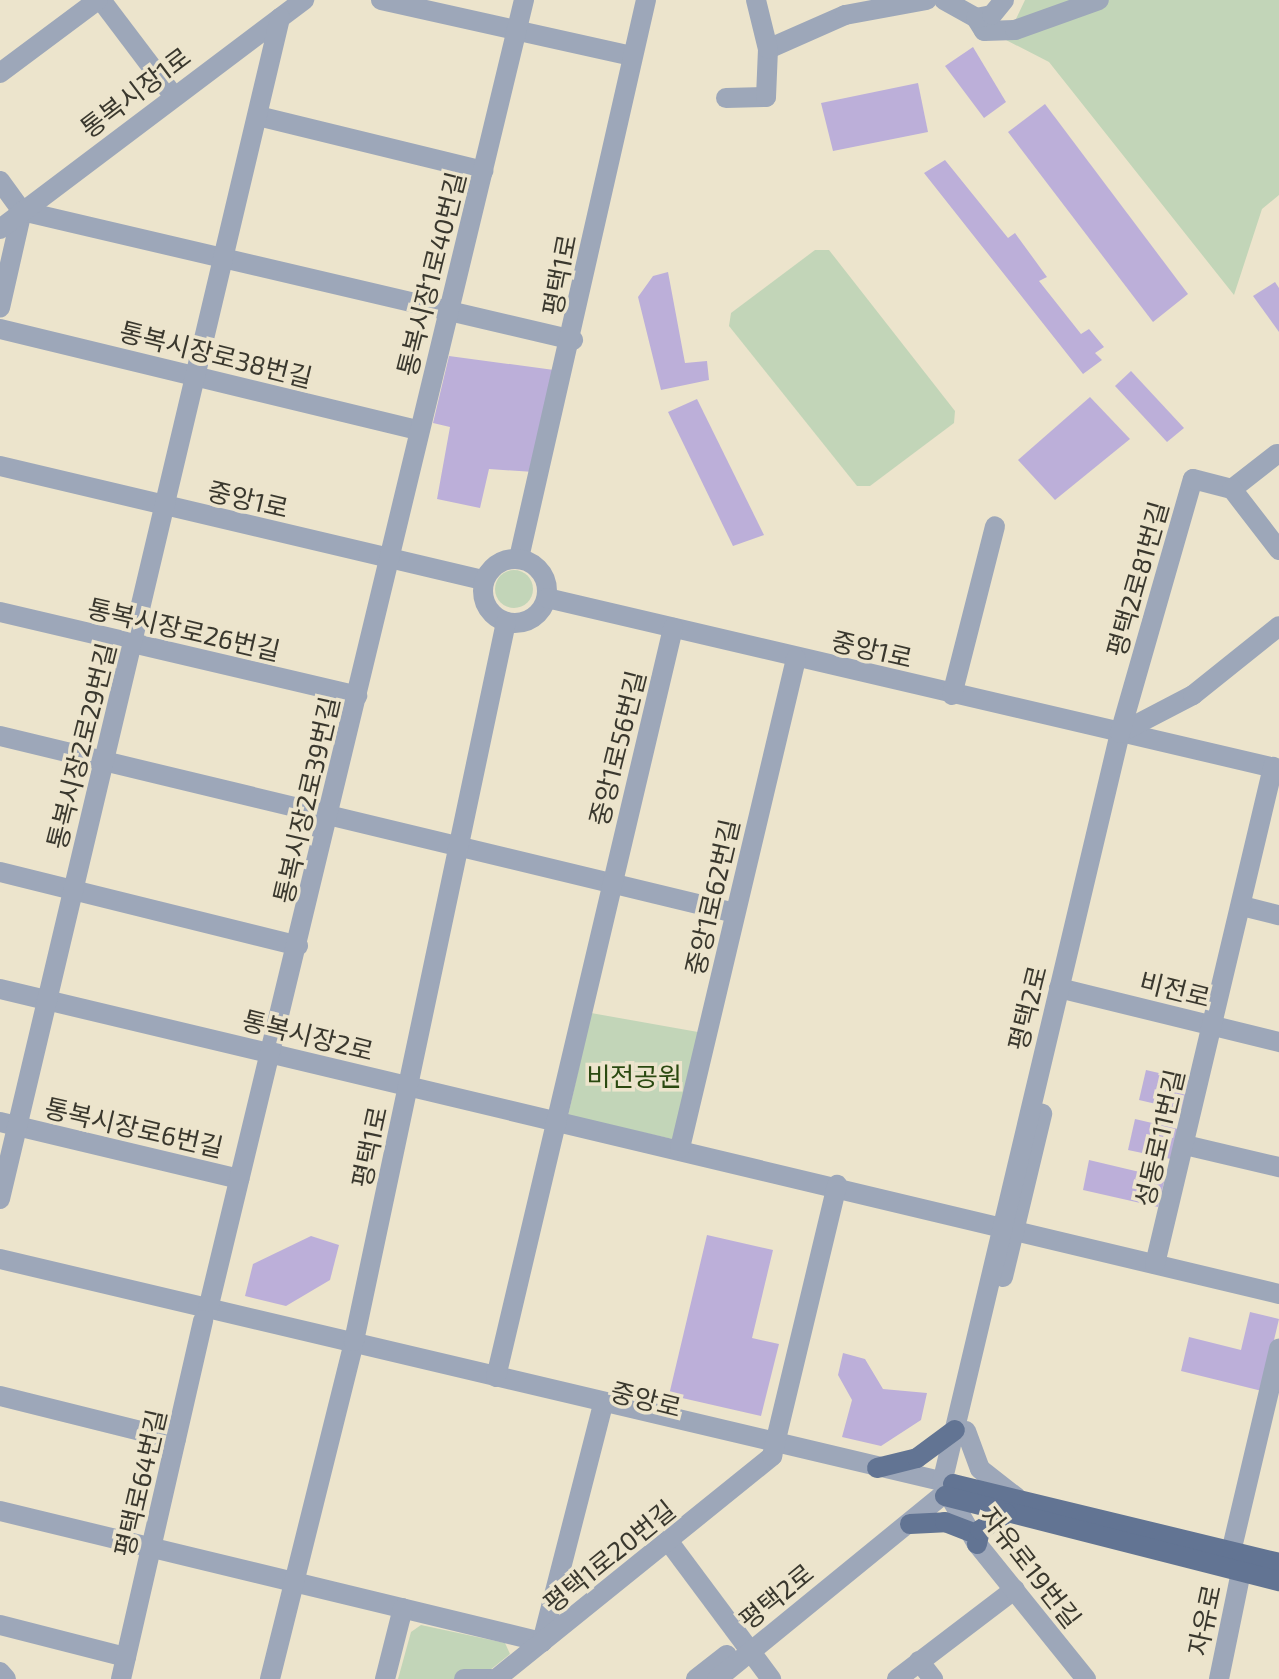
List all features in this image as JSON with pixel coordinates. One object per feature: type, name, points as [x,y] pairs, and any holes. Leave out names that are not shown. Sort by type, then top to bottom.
[{"type":"main road","points":[[877,1468],[917,1458],[960,1430]]},
{"type":"main road","name":"중앙로","points":[[943,1489],[1279,1581]]},
{"type":"main road","points":[[910,1524],[945,1522],[973,1537],[1014,1508]]},
{"type":"main road","name":"중앙로","points":[[1014,1508],[1279,1563]]},
{"type":"street","points":[[0,73],[100,0],[172,94]]},
{"type":"street","name":"통복시장1로","points":[[0,229],[172,94],[304,0]]},
{"type":"street","points":[[381,0],[516,33],[632,56]]},
{"type":"street","name":"통복시장1로40번길","points":[[389,560],[524,0]]},
{"type":"street","name":"평택1로","points":[[519,558],[573,340],[646,0]]},
{"type":"street","points":[[726,98],[766,97],[768,49],[756,0]]},
{"type":"street","points":[[768,49],[845,15],[927,0]]},
{"type":"street","points":[[944,0],[976,18],[984,31],[998,33],[1099,0]]},
{"type":"street","points":[[976,18],[992,15],[1004,0]]},
{"type":"street","name":"통복시장2로29번길","points":[[46,999],[167,507],[280,18]]},
{"type":"street","points":[[258,116],[483,171]]},
{"type":"street","points":[[0,181],[22,211],[573,340]]},
{"type":"street","points":[[0,308],[22,211]]},
{"type":"street","name":"통복시장로38번길","points":[[0,329],[419,430]]},
{"type":"street","points":[[1277,454],[1232,489],[1279,550]]},
{"type":"street","name":"중앙1로","points":[[0,466],[484,580]]},
{"type":"street","name":"평택2로81번길","points":[[1120,733],[1193,479],[1232,489]]},
{"type":"street","points":[[952,695],[995,526]]},
{"type":"street","points":[[519,558],[542,572],[547,598],[531,619],[506,622],[486,606],[484,580],[502,561],[519,558]]},
{"type":"street","name":"통복시장2로39번길","points":[[271,1052],[389,560]]},
{"type":"street","name":"중앙1로","points":[[547,598],[796,659],[1276,768]]},
{"type":"street","name":"통복시장로26번길","points":[[0,612],[357,696]]},
{"type":"street","name":"평택1로","points":[[270,1679],[289,1579],[408,1086],[506,622]]},
{"type":"street","points":[[1120,733],[1193,695],[1279,626]]},
{"type":"street","name":"중앙1로56번길","points":[[557,1122],[611,880],[673,628]]},
{"type":"street","name":"중앙1로62번길","points":[[680,1148],[796,659]]},
{"type":"street","name":"평택2로","points":[[717,1679],[746,1647],[910,1524],[943,1489],[960,1430],[1065,989],[1120,733]]},
{"type":"street","points":[[0,736],[330,816],[461,843],[735,913]]},
{"type":"street","name":"성동로11번길","points":[[1155,1264],[1276,768]]},
{"type":"street","points":[[0,872],[298,946]]},
{"type":"street","points":[[1242,906],[1279,915]]},
{"type":"street","name":"통복시장2로","points":[[0,989],[557,1122],[1008,1225]]},
{"type":"street","name":"비전로","points":[[1065,989],[1279,1042]]},
{"type":"street","points":[[8,1124],[46,999]]},
{"type":"street","name":"통복시장로6번길","points":[[206,1314],[271,1052]]},
{"type":"street","points":[[496,1377],[557,1122]]},
{"type":"street","name":"통복시장로6번길","points":[[0,1199],[8,1124],[239,1179]]},
{"type":"street","points":[[1185,1145],[1279,1167]]},
{"type":"street","points":[[773,1450],[837,1185]]},
{"type":"street","points":[[1008,1225],[1279,1294]]},
{"type":"street","name":"중앙로","points":[[0,1259],[206,1314]]},
{"type":"street","name":"중앙로","points":[[0,1271],[206,1314],[943,1489]]},
{"type":"street","name":"평택로64번길","points":[[121,1679],[206,1314]]},
{"type":"street","name":"중앙로","points":[[346,1347],[496,1377],[602,1410]]},
{"type":"street","points":[[1231,1552],[1279,1349]]},
{"type":"street","points":[[0,1396],[176,1440]]},
{"type":"street","points":[[464,1679],[493,1679],[542,1642],[602,1410]]},
{"type":"street","points":[[960,1430],[980,1469],[1014,1508]]},
{"type":"street","name":"중앙로","points":[[773,1450],[877,1468],[943,1489]]},
{"type":"street","name":"평택1로20번길","points":[[0,1511],[542,1642],[669,1542],[773,1450]]},
{"type":"street","points":[[696,1679],[746,1647],[943,1489]]},
{"type":"street","name":"자유로19번길","points":[[943,1489],[973,1537],[1086,1679]]},
{"type":"street","points":[[669,1542],[771,1679]]},
{"type":"street","name":"자유로","points":[[1219,1679],[1241,1572]]},
{"type":"street","points":[[259,1679],[289,1579]]},
{"type":"street","points":[[897,1679],[1015,1589]]},
{"type":"street","points":[[385,1679],[403,1608]]},
{"type":"street","points":[[0,1625],[126,1657]]},
{"type":"street","points":[[919,1661],[933,1679]]},
{"type":"street","points":[[0,1672],[6,1679]]},
{"type":"green space","points":[[1025,0],[1279,0],[1279,195],[1262,209],[1234,295],[1049,62],[1006,40]]},
{"type":"green space","points":[[815,250],[829,250],[955,411],[954,423],[870,486],[857,486],[729,326],[731,313]]},
{"type":"green space","points":[[514,570],[527,576],[533,589],[527,602],[514,608],[501,602],[495,589],[501,576]]},
{"type":"green space","name":"비전공원","points":[[591,1013],[698,1032],[677,1140],[568,1116]]},
{"type":"green space","points":[[421,1625],[505,1643],[510,1654],[479,1679],[398,1679],[411,1632]]},
{"type":"building","points":[[973,47],[1006,102],[984,118],[945,66]]},
{"type":"building","points":[[918,83],[928,132],[833,151],[821,103]]},
{"type":"building","points":[[1045,104],[1188,294],[1153,322],[1008,132]]},
{"type":"building","points":[[945,160],[1008,238],[1015,233],[1047,277],[1039,281],[1081,334],[1089,329],[1104,347],[1095,353],[1102,360],[1083,374],[924,173]]},
{"type":"building","points":[[668,272],[685,363],[707,361],[709,380],[661,390],[638,297],[653,276]]},
{"type":"building","points":[[1275,282],[1279,288],[1279,332],[1253,296]]},
{"type":"building","points":[[449,356],[554,370],[534,472],[489,469],[480,508],[437,499],[450,427],[433,423]]},
{"type":"building","points":[[1131,371],[1184,428],[1167,442],[1115,386]]},
{"type":"building","points":[[1090,397],[1130,439],[1055,500],[1018,460]]},
{"type":"building","points":[[697,399],[764,535],[733,546],[668,412]]},
{"type":"building","points":[[1146,1070],[1189,1080],[1182,1110],[1139,1100]]},
{"type":"building","points":[[1135,1119],[1178,1129],[1171,1159],[1128,1150]]},
{"type":"building","points":[[1089,1160],[1165,1178],[1158,1207],[1083,1190]]},
{"type":"building","points":[[707,1235],[773,1250],[752,1338],[779,1344],[761,1416],[669,1395]]},
{"type":"building","points":[[311,1236],[339,1245],[330,1280],[286,1306],[245,1296],[253,1264]]},
{"type":"building","points":[[1250,1312],[1279,1319],[1262,1391],[1181,1371],[1189,1337],[1241,1350]]},
{"type":"building","points":[[843,1353],[865,1359],[883,1389],[927,1393],[921,1420],[881,1446],[842,1437],[852,1400],[838,1375]]}]
